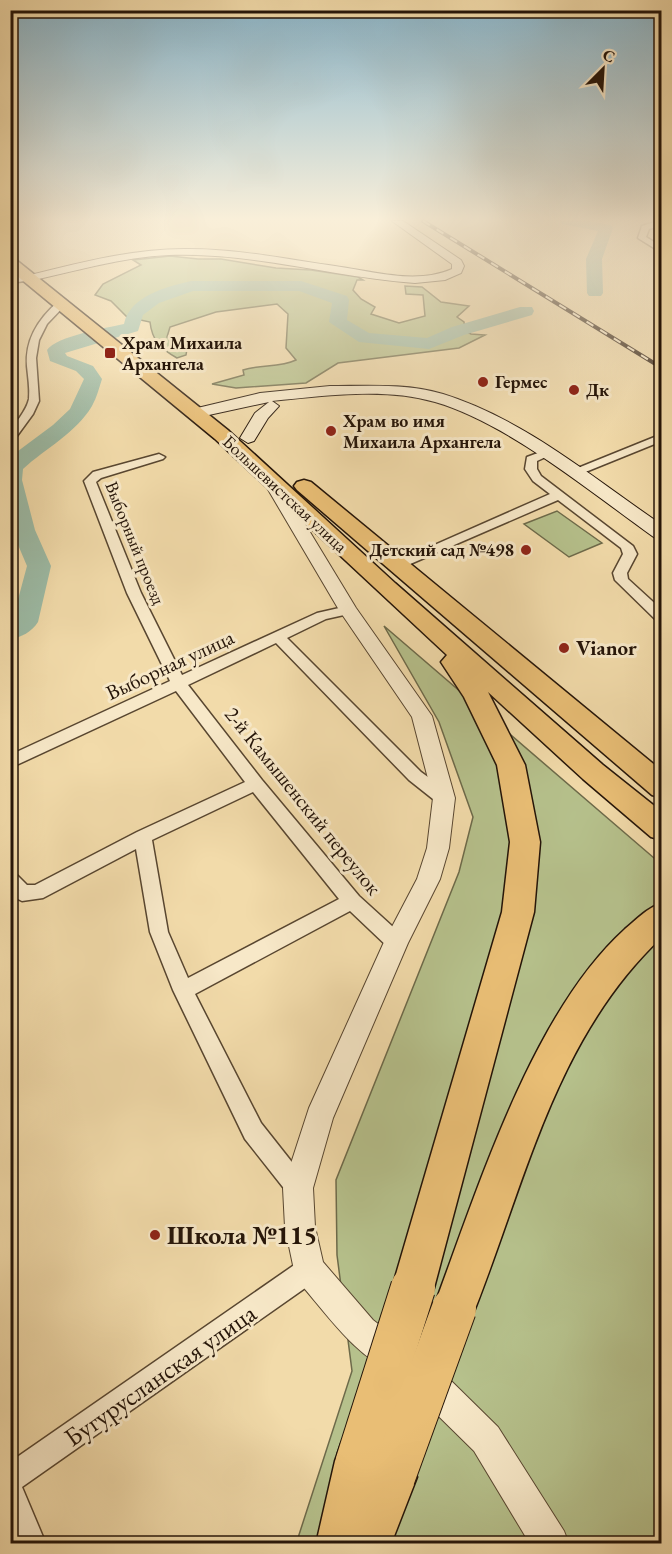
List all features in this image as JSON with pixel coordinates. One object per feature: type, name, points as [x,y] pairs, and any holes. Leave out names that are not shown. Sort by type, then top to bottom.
[{"type":"highway","name":"Большевистская улица","points":[[54,294],[62,303],[214,410],[271,482],[593,772],[662,830]]},
{"type":"highway","name":"Большевистская улица","points":[[59,294],[102,329],[124,335],[662,787]]},
{"type":"highway","points":[[366,1544],[376,1469],[413,1288],[518,912],[525,842],[511,765],[476,695],[418,615]]},
{"type":"highway","points":[[546,690],[662,776]]},
{"type":"highway","points":[[340,1544],[454,1309],[532,1102],[585,1001],[638,934],[662,916]]},
{"type":"main road","points":[[214,410],[260,398],[291,397],[330,391],[399,391],[440,398],[494,422],[546,453],[662,534]]},
{"type":"main road","points":[[248,438],[261,416],[272,406],[291,397]]},
{"type":"main road","points":[[214,410],[272,406]]},
{"type":"street","points":[[10,438],[32,405],[35,388],[31,365],[32,342],[46,318],[62,303]]},
{"type":"street","points":[[10,414],[27,413]]},
{"type":"street","points":[[574,472],[662,436]]},
{"type":"street","points":[[546,453],[531,459],[531,469],[537,478],[627,546],[630,554],[620,573],[622,580],[662,618]]},
{"type":"street","name":"Выборный проезд","points":[[159,457],[97,475],[90,481],[134,593],[179,684]]},
{"type":"street","points":[[271,482],[348,610],[422,716],[444,798],[438,848],[431,869],[396,942],[319,1118],[298,1188],[300,1227],[309,1270],[362,1331],[424,1378],[486,1439],[550,1544]]},
{"type":"street","points":[[396,565],[558,495]]},
{"type":"street","name":"Выборная улица","points":[[10,762],[322,616],[348,610]]},
{"type":"street","points":[[279,638],[415,776],[444,798]]},
{"type":"street","name":"2-й Камышенский переулок","points":[[179,684],[256,784],[352,901],[396,942]]},
{"type":"street","points":[[10,879],[22,893],[37,892],[143,837],[256,784]]},
{"type":"street","points":[[143,837],[159,933],[183,990],[253,1131],[298,1188]]},
{"type":"street","points":[[183,990],[352,901]]},
{"type":"street","name":"Бугурусланская улица","points":[[10,1479],[309,1270]]},
{"type":"street","points":[[10,1490],[32,1544]]},
{"type":"green space","points":[[356,294],[375,307],[371,314],[399,323],[425,316],[423,295],[406,294],[430,294],[441,302],[469,306],[457,317],[464,322],[465,331],[485,335],[459,348],[338,363],[306,383],[236,388],[212,384],[244,375],[243,370],[296,360],[286,348],[288,314],[277,304],[216,312],[170,327],[167,337],[181,343],[187,349],[186,355],[177,358],[158,344],[150,322],[127,317],[111,301],[95,295]]},
{"type":"green space","points":[[557,511],[602,543],[569,557],[524,524]]},
{"type":"green space","points":[[384,626],[661,864],[661,1543],[296,1544],[352,1371],[337,1255],[336,1180],[459,872],[473,817],[439,722]]},
{"type":"waterway","points":[[10,632],[25,622],[39,566],[23,530],[11,480],[12,467],[70,421],[84,402],[93,379],[82,367],[56,357],[56,350],[69,344],[132,327],[135,313],[153,299],[169,294]]},
{"type":"waterway","points":[[322,294],[341,300],[338,322],[365,338],[429,344],[458,331],[526,311]]},
{"type":"railway","points":[[541,294],[662,368]]},
{"type":"place","name":"Храм Михаила Архангела","points":[[110,353]]},
{"type":"place","name":"Гермес","points":[[483,382]]},
{"type":"place","name":"Дк","points":[[574,390]]},
{"type":"place","name":"Храм во имя Михаила Архангела","points":[[331,431]]},
{"type":"place","name":"Детский сад №498","points":[[526,550]]},
{"type":"place","name":"Vianor","points":[[564,648]]},
{"type":"place","name":"Школа №115","points":[[155,1235]]}]
